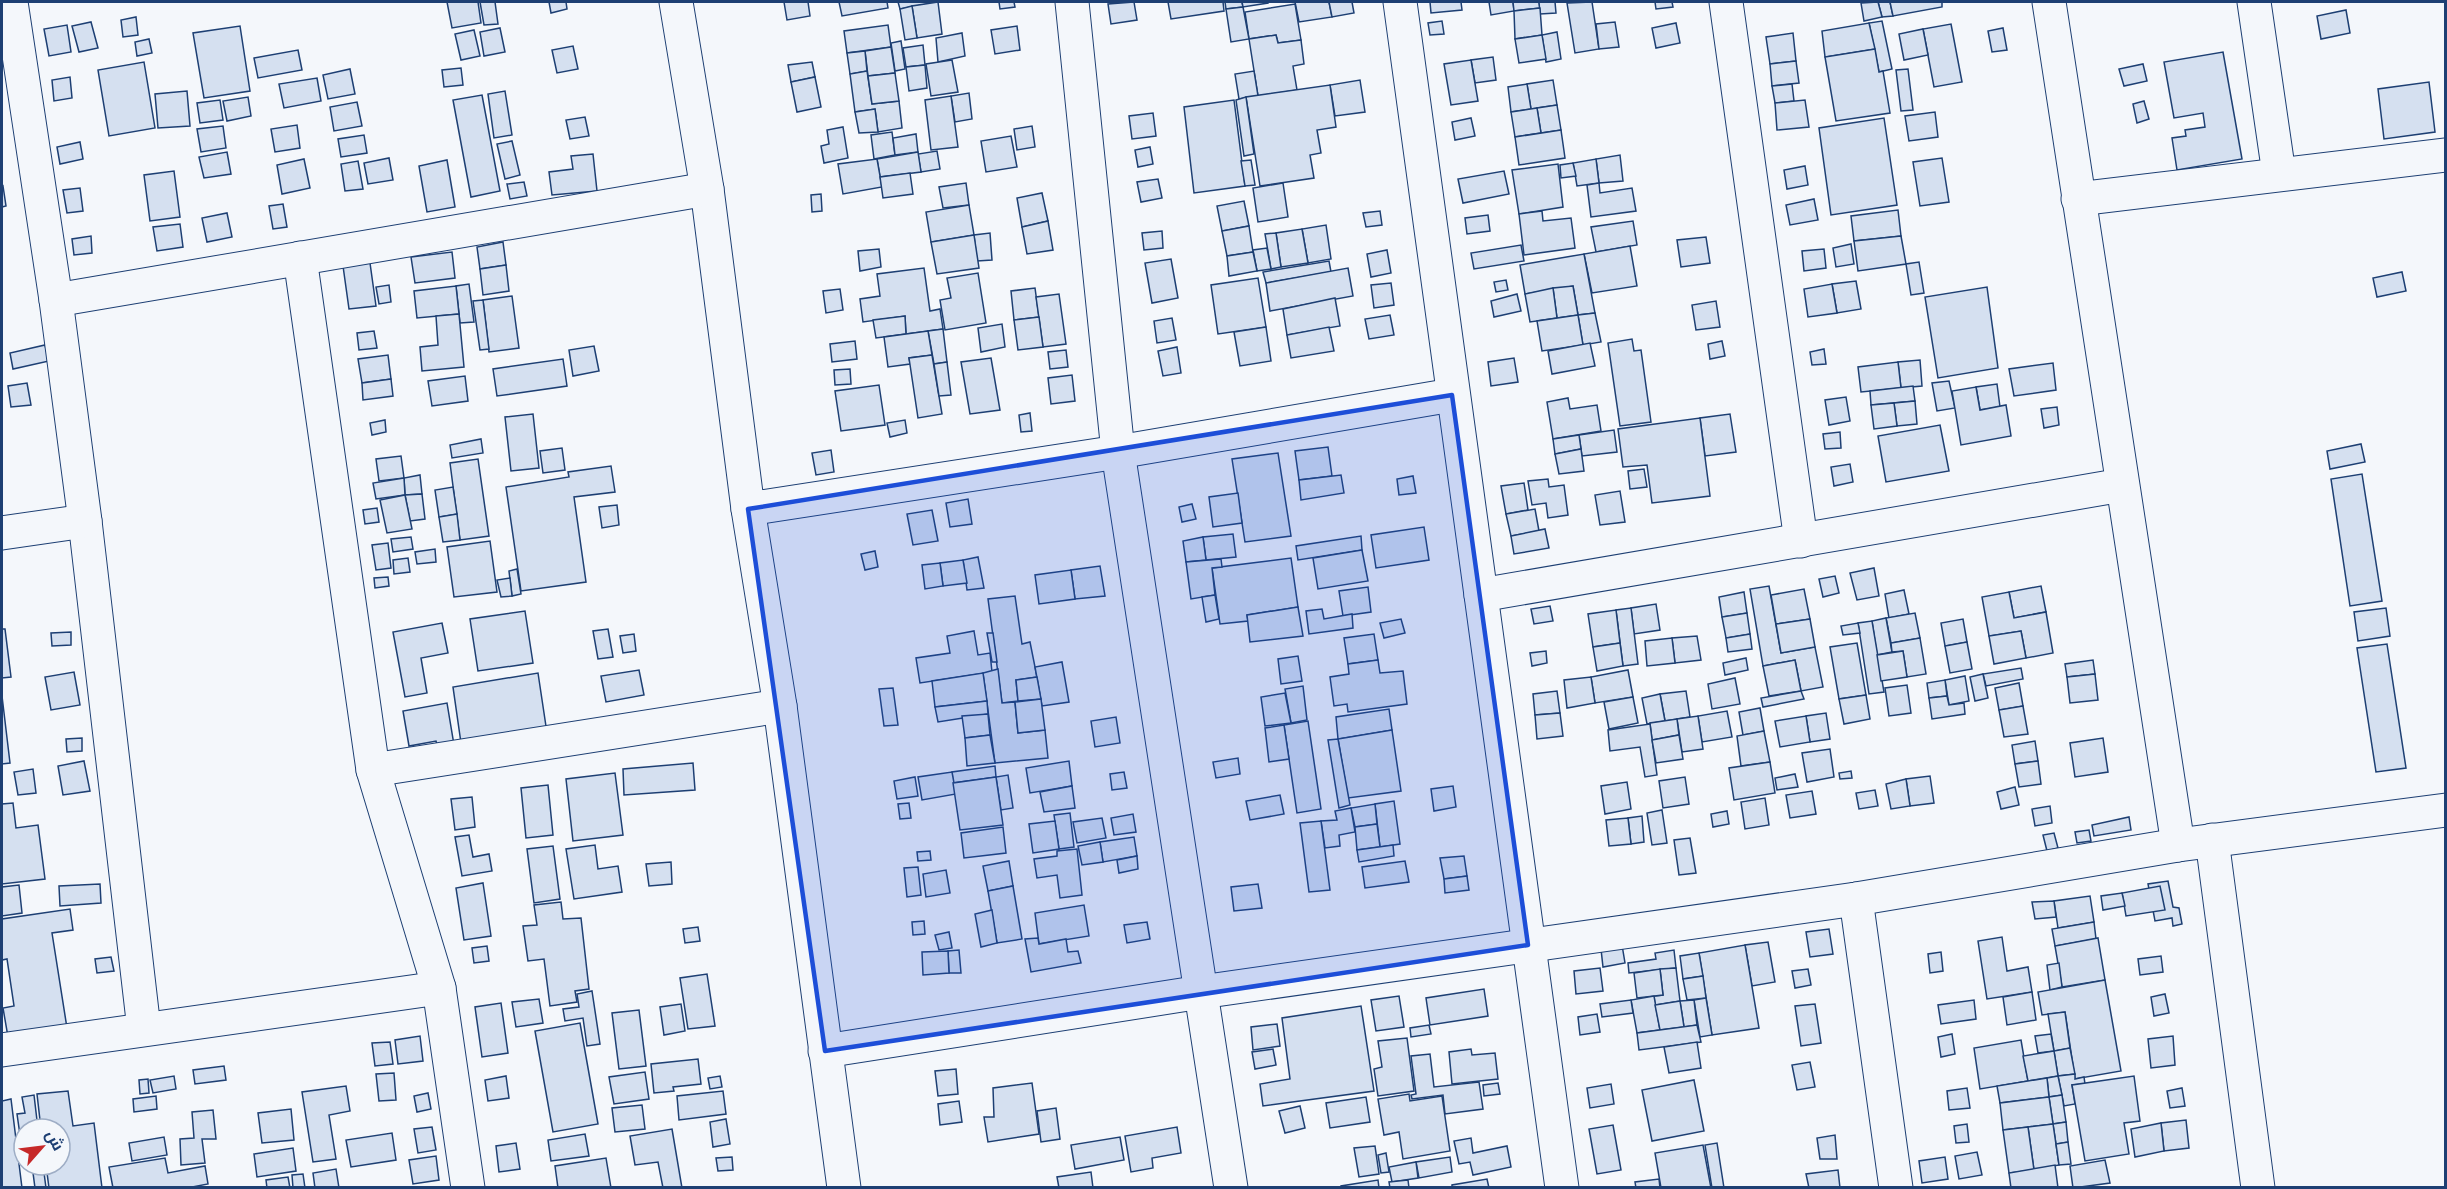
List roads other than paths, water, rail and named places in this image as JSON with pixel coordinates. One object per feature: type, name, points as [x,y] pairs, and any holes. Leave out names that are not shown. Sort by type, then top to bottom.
[{"type":"street","points":[[11,2],[56,300],[85,521],[144,1029]]},
{"type":"street","points":[[676,2],[706,189],[748,509],[780,706],[844,1188]]},
{"type":"street","points":[[1072,2],[1118,452],[1231,1188]]},
{"type":"street","points":[[1401,2],[1452,394],[1562,1188]]},
{"type":"street","points":[[1726,2],[1800,541]]},
{"type":"street","points":[[2049,2],[2178,845]]},
{"type":"street","points":[[2254,2],[2279,174]]},
{"type":"street","points":[[2078,199],[2445,155]]},
{"type":"street","points":[[56,300],[706,189]]},
{"type":"street","points":[[300,258],[373,770],[439,988],[468,1188]]},
{"type":"street","points":[[748,509],[1118,452],[1452,394]]},
{"type":"street","points":[[1481,596],[2122,485]]},
{"type":"street","points":[[2,533],[85,521]]},
{"type":"street","points":[[373,770],[780,706]]},
{"type":"street","points":[[825,1050],[1201,992],[1856,899],[2178,845],[2445,810]]},
{"type":"street","points":[[2212,840],[2258,1188]]},
{"type":"street","points":[[1856,899],[1896,1188]]},
{"type":"street","points":[[2,1050],[439,988]]}]
